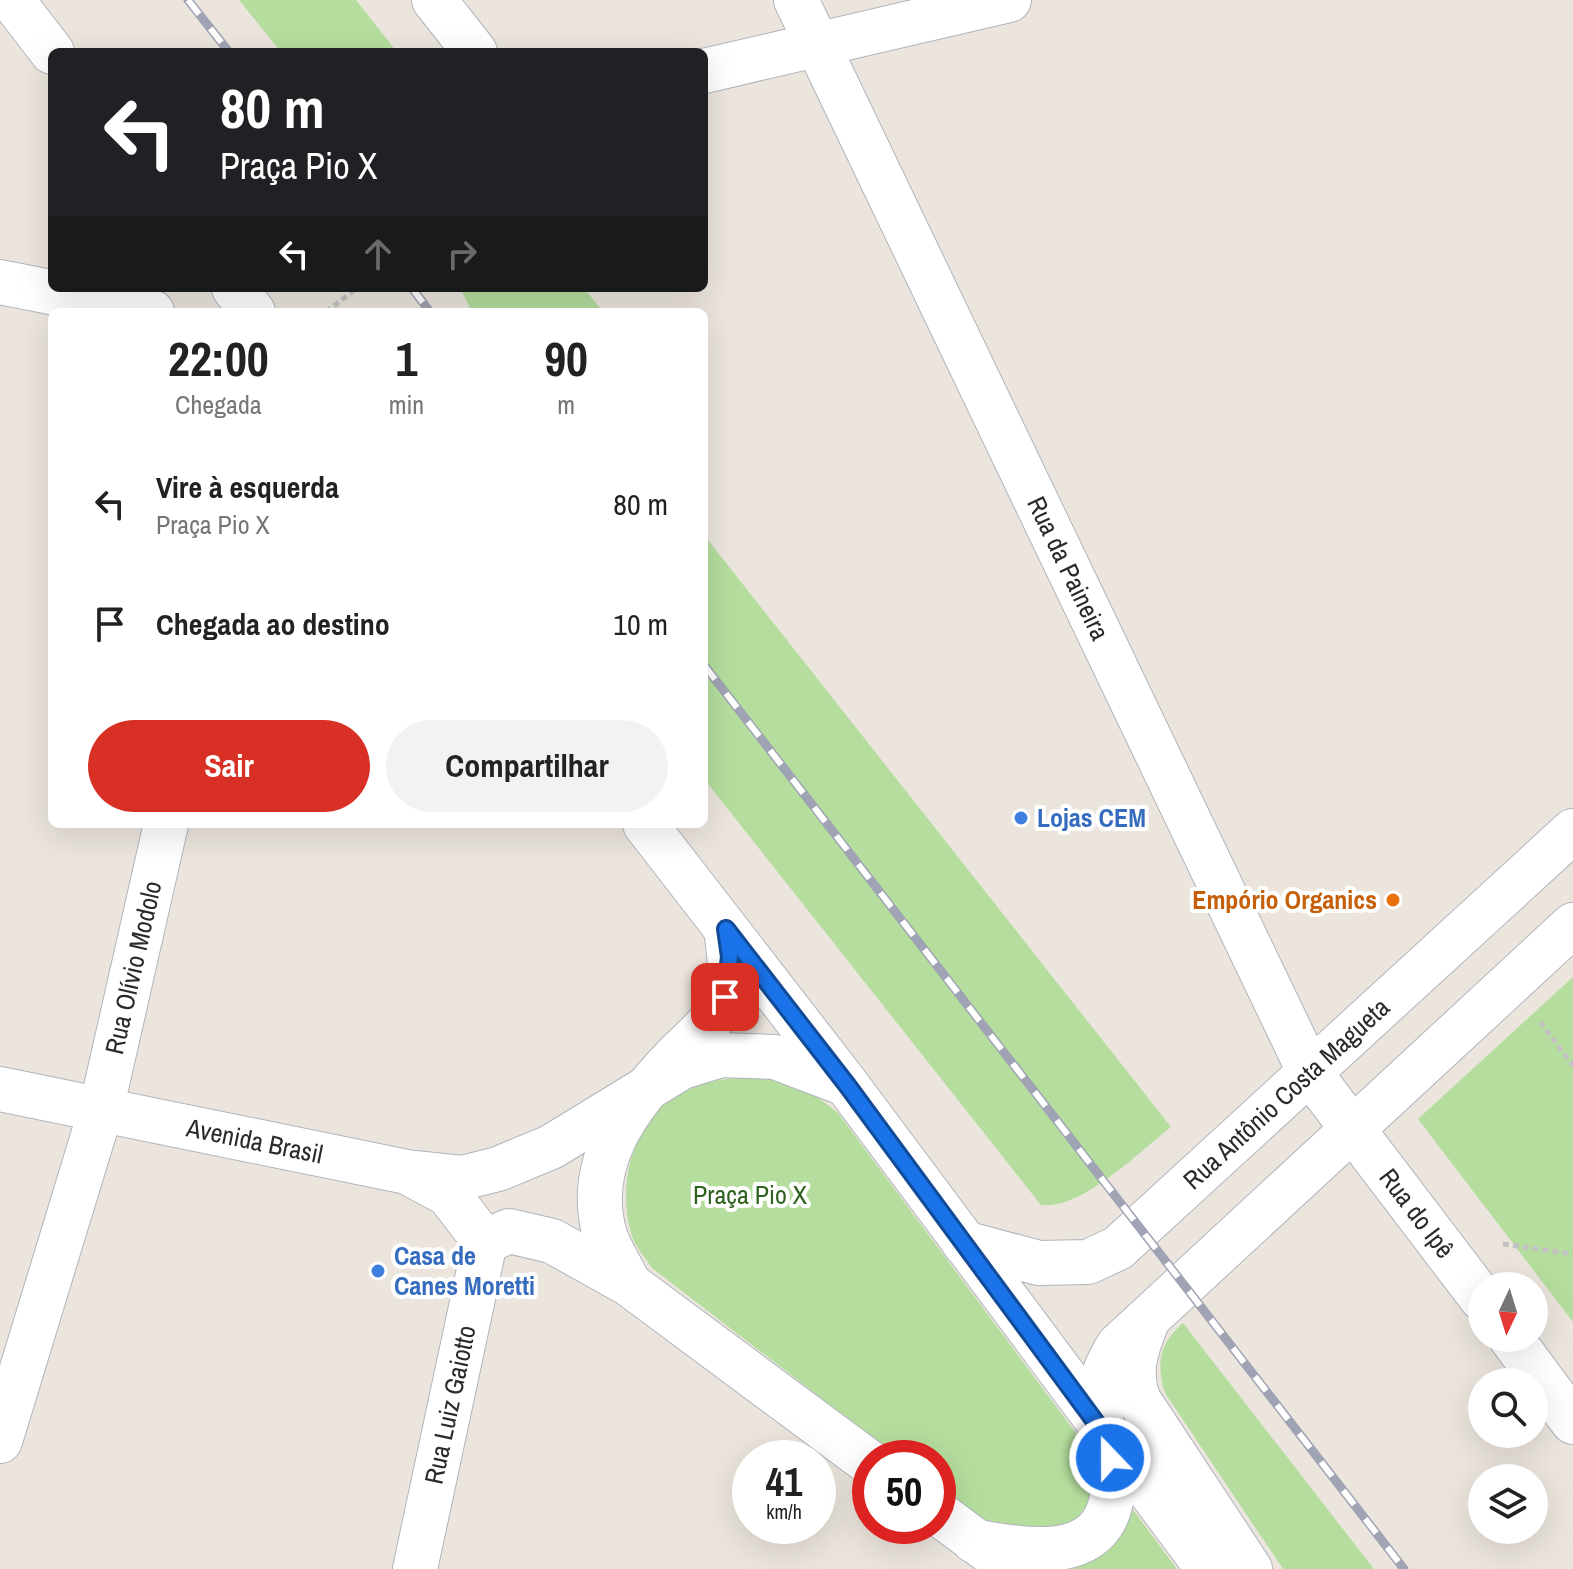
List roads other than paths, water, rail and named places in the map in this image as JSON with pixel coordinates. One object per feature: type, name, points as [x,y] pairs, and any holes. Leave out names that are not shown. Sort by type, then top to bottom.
[{"type":"street","points":[[12,0],[49,48]]},
{"type":"street","points":[[434,0],[472,48]]},
{"type":"street","name":"Rua da Paineira","points":[[796,0],[1310,1073],[1352,1128]]},
{"type":"street","points":[[708,70],[1009,0]]},
{"type":"street","points":[[61,292],[134,308]]},
{"type":"street","points":[[237,292],[250,308]]},
{"type":"street","name":"Rua Olívio Modolo","points":[[0,1441],[101,1110],[165,828]]},
{"type":"street","points":[[648,828],[847,1085],[1108,1439],[1208,1569]]},
{"type":"street","name":"Rua Antônio Costa Magueta","points":[[964,1243],[1039,1263],[1088,1262],[1118,1248],[1573,831]]},
{"type":"street","points":[[974,1541],[1024,1551],[1048,1551],[1072,1547],[1095,1532],[1109,1507],[1113,1478],[1099,1401],[1102,1374],[1118,1346],[1573,925]]},
{"type":"street","points":[[629,1284],[605,1235],[600,1193],[607,1150],[636,1098],[710,1022],[725,997],[730,957],[726,929]]},
{"type":"street","points":[[407,1172],[462,1178],[498,1169],[551,1147],[636,1098],[682,1067],[721,1055],[775,1057],[847,1085]]},
{"type":"street","name":"Avenida Brasil","points":[[0,1089],[407,1172],[448,1194],[485,1242]]},
{"type":"street","name":"Rua do Ipê","points":[[1352,1128],[1468,1281]]},
{"type":"street","points":[[485,1242],[509,1231],[552,1241],[629,1284],[852,1450]]},
{"type":"street","name":"Rua Luiz Gaiotto","points":[[415,1569],[485,1242]]},
{"type":"street","points":[[1151,1313],[1133,1356],[1132,1380],[1138,1399],[1250,1569]]},
{"type":"street","points":[[1521,1352],[1573,1422]]},
{"type":"street","points":[[956,1527],[1013,1569]]},
{"type":"railway","points":[[188,0],[226,48]]},
{"type":"railway","points":[[415,292],[427,308]]},
{"type":"railway","points":[[708,670],[1404,1569]]},
{"type":"place","name":"Lojas CEM","points":[[1021,818]]},
{"type":"place","name":"Empório Organics","points":[[1393,900]]},
{"type":"place","name":"Casa de Canes Moretti","points":[[378,1271]]},
{"type":"park label","name":"Praça Pio X","points":[[750,1195]]}]
